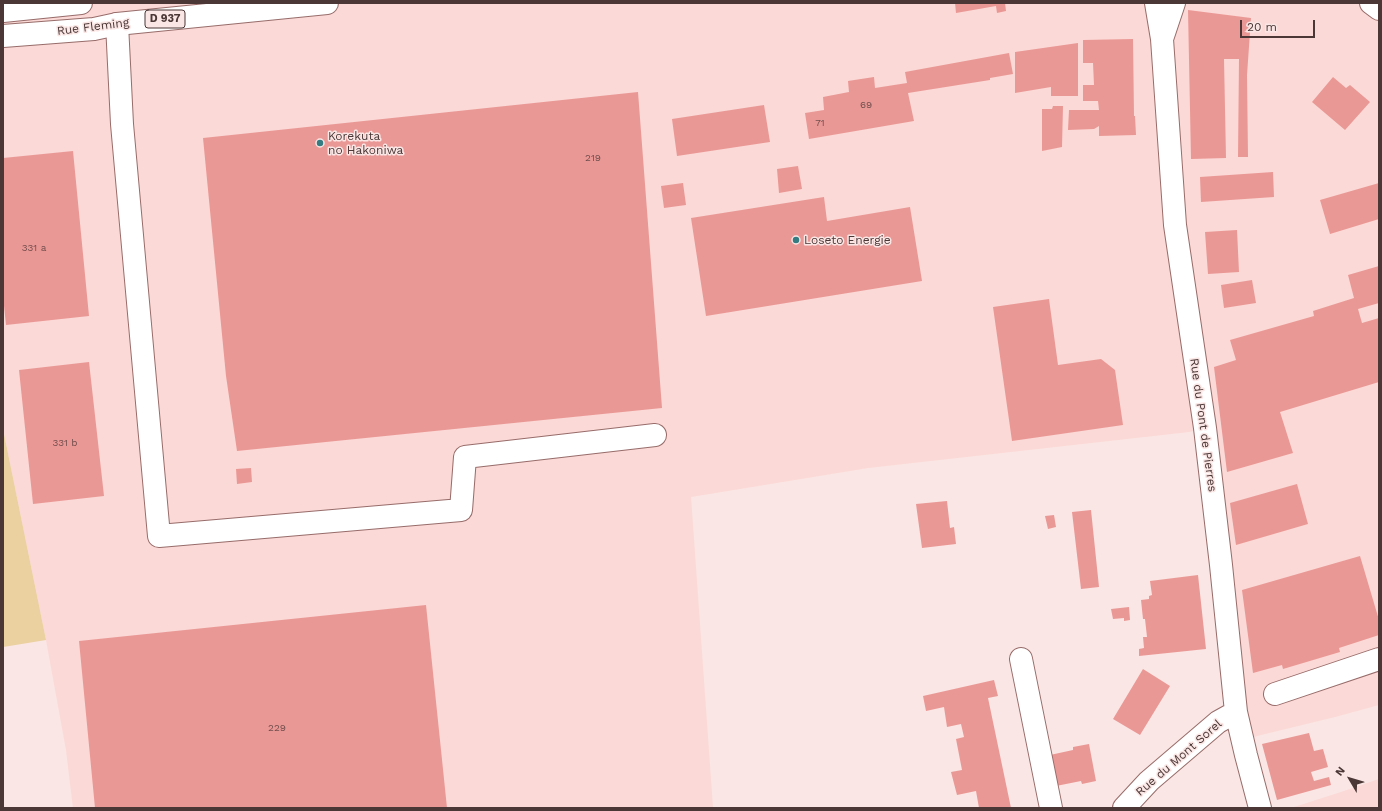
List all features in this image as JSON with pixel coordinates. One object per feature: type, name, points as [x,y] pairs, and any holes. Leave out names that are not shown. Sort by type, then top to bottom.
[{"type":"street","points":[[3,11],[81,3]]},
{"type":"street","name":"Rue Fleming","points":[[3,36],[94,29],[118,24],[327,3]]},
{"type":"street","name":"Rue du Pont de Pierres","points":[[1156,3],[1162,39],[1175,225],[1205,428],[1236,712],[1260,808]]},
{"type":"street","name":"Rue du Pont de Pierres","points":[[1162,39],[1174,3]]},
{"type":"street","points":[[1371,3],[1379,9]]},
{"type":"street","points":[[118,24],[122,124],[159,536],[461,510],[465,457],[655,434]]},
{"type":"street","points":[[1020,659],[1051,808]]},
{"type":"street","points":[[1275,694],[1379,659]]},
{"type":"street","name":"Rue du Mont Sorel","points":[[1124,808],[1149,781],[1218,722],[1236,712]]},
{"type":"shaded area","points":[[3,3],[1379,3],[1379,705],[1257,736],[1243,742],[1204,428],[1189,432],[868,468],[691,497],[713,808],[73,808],[66,750],[46,640],[3,429]]},
{"type":"shaded area","points":[[3,429],[46,640],[3,647]]},
{"type":"shaded area","points":[[1379,779],[1379,808],[1291,808],[1341,792]]},
{"type":"building","points":[[955,3],[1005,3],[1006,11],[997,13],[996,6],[956,13]]},
{"type":"building","points":[[1188,10],[1251,18],[1247,75],[1248,157],[1238,157],[1239,59],[1224,59],[1226,158],[1191,159]]},
{"type":"building","points":[[1133,39],[1134,116],[1136,135],[1099,136],[1099,126],[1094,129],[1068,130],[1069,110],[1099,110],[1098,101],[1083,101],[1083,85],[1094,85],[1093,63],[1083,63],[1083,40]]},
{"type":"building","points":[[1078,43],[1078,96],[1051,96],[1051,87],[1015,93],[1015,52]]},
{"type":"building","points":[[1009,53],[1013,74],[990,78],[990,80],[908,93],[914,121],[809,139],[805,113],[824,110],[823,97],[849,92],[848,81],[874,77],[875,88],[907,83],[905,72]]},
{"type":"building","points":[[1333,77],[1346,88],[1350,85],[1370,102],[1345,130],[1312,102]]},
{"type":"building","points":[[638,92],[662,408],[237,451],[226,376],[203,138]]},
{"type":"building","points":[[764,105],[770,142],[677,156],[672,119]]},
{"type":"building","points":[[1053,106],[1063,106],[1062,147],[1042,151],[1042,109],[1052,109]]},
{"type":"building","points":[[73,151],[89,316],[6,325],[3,296],[3,158]]},
{"type":"building","points":[[798,166],[802,189],[779,193],[777,169]]},
{"type":"building","points":[[1273,172],[1274,197],[1201,202],[1200,177]]},
{"type":"building","points":[[683,183],[686,205],[664,208],[661,186]]},
{"type":"building","points":[[1379,183],[1379,219],[1330,234],[1320,200]]},
{"type":"building","name":"Loseto Energie","points":[[824,197],[827,221],[910,207],[922,281],[706,316],[691,218]]},
{"type":"building","points":[[1237,230],[1239,272],[1208,274],[1205,232]]},
{"type":"building","points":[[1379,266],[1379,303],[1358,309],[1362,323],[1379,318],[1379,382],[1280,412],[1293,453],[1227,472],[1214,367],[1236,360],[1230,340],[1314,316],[1313,311],[1354,298],[1348,275]]},
{"type":"building","points":[[1252,280],[1256,303],[1224,308],[1221,285]]},
{"type":"building","points":[[1049,299],[1058,365],[1101,359],[1115,370],[1123,425],[1012,441],[993,307]]},
{"type":"building","points":[[89,362],[104,496],[33,504],[19,370]]},
{"type":"building","points":[[251,468],[252,482],[237,484],[236,469]]},
{"type":"building","points":[[1297,484],[1308,524],[1236,545],[1230,503]]},
{"type":"building","points":[[947,501],[950,528],[954,527],[956,544],[922,548],[916,504]]},
{"type":"building","points":[[1091,510],[1099,587],[1081,589],[1072,512]]},
{"type":"building","points":[[1054,515],[1056,527],[1048,529],[1045,516]]},
{"type":"building","points":[[1360,556],[1379,620],[1379,635],[1339,648],[1340,652],[1283,669],[1282,665],[1253,673],[1242,590]]},
{"type":"building","points":[[1198,575],[1206,649],[1139,656],[1139,649],[1144,648],[1143,637],[1147,637],[1141,600],[1149,599],[1149,596],[1152,595],[1150,581]]},
{"type":"building","points":[[426,605],[447,808],[95,808],[79,641]]},
{"type":"building","points":[[1129,607],[1130,620],[1124,621],[1124,618],[1113,619],[1111,609]]},
{"type":"building","points":[[1143,669],[1170,686],[1140,735],[1113,719]]},
{"type":"building","points":[[994,680],[998,696],[988,698],[1011,808],[979,808],[976,791],[957,795],[951,772],[962,770],[956,739],[964,737],[961,724],[947,727],[944,707],[926,711],[923,696]]},
{"type":"building","points":[[1309,733],[1314,751],[1323,749],[1328,767],[1311,772],[1314,781],[1329,777],[1331,785],[1277,800],[1262,744]]},
{"type":"building","points":[[1089,744],[1096,781],[1082,784],[1081,781],[1056,786],[1050,755],[1073,750],[1073,747]]},
{"type":"place","name":"Korekuta no Hakoniwa","points":[[320,143]]},
{"type":"place","name":"Loseto Energie","points":[[796,240]]}]
